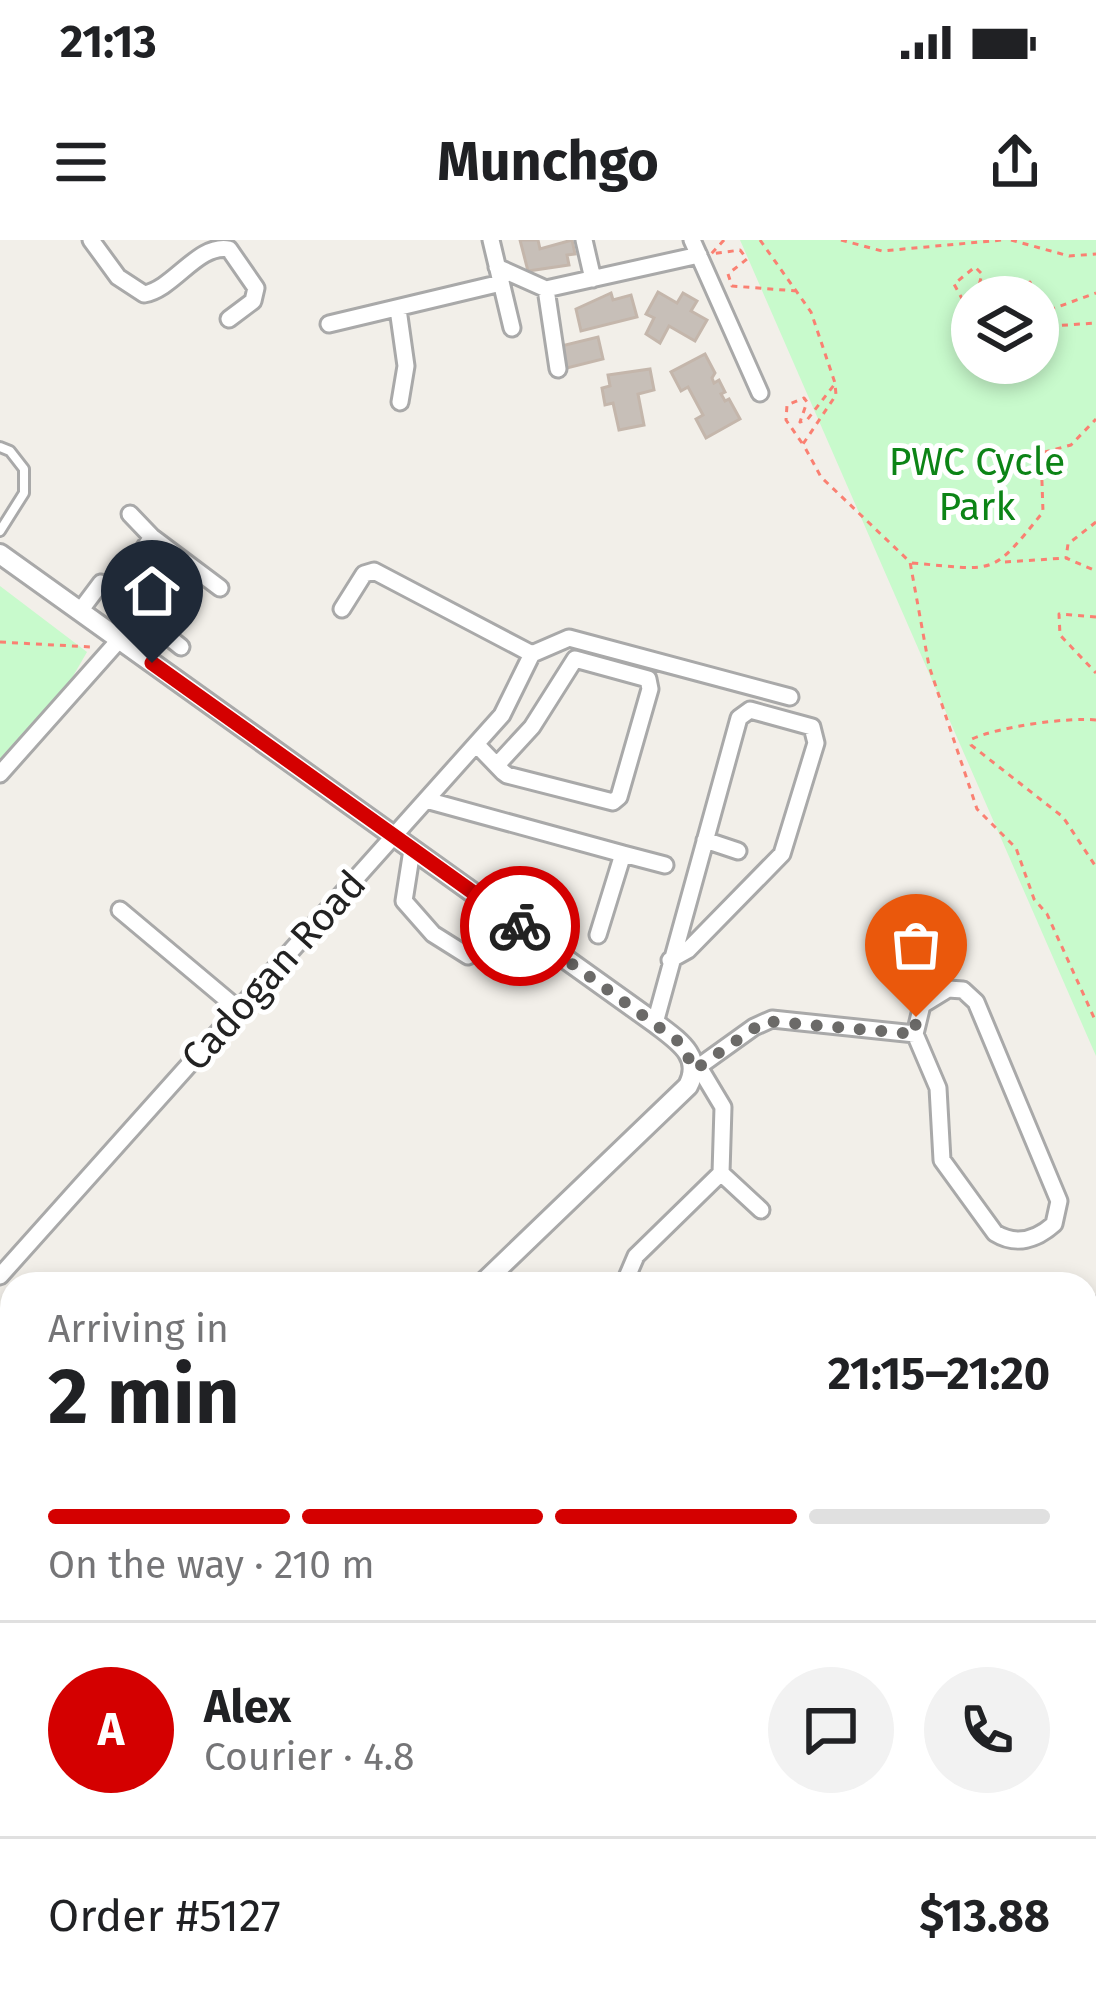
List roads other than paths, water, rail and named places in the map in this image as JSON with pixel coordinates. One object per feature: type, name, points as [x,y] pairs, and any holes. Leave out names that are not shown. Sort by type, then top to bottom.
[{"type":"street","points":[[491,240],[512,328]]},
{"type":"street","points":[[584,240],[592,279]]},
{"type":"street","points":[[101,244],[126,285],[151,294],[213,248],[229,249],[256,288],[251,304],[229,319]]},
{"type":"street","points":[[329,324],[398,309],[499,275],[546,289],[695,248],[760,393]]},
{"type":"street","points":[[546,289],[558,369]]},
{"type":"street","points":[[398,309],[406,366],[400,402]]},
{"type":"street","points":[[130,514],[152,537],[220,588]]},
{"type":"street","points":[[112,593],[152,537]]},
{"type":"street","points":[[0,554],[80,610],[115,644],[682,1044],[723,1107],[722,1173],[636,1256],[630,1272]]},
{"type":"street","points":[[342,609],[364,574],[374,572],[532,654],[568,638],[790,697]]},
{"type":"street","points":[[80,610],[97,584],[181,646]]},
{"type":"street","points":[[0,774],[115,644]]},
{"type":"street","name":"Cadogan Road","points":[[4,1272],[502,716],[532,654]]},
{"type":"street","points":[[476,744],[497,765],[507,775],[607,802],[616,800],[650,689],[648,679],[575,659],[532,727],[497,765]]},
{"type":"street","points":[[655,1023],[670,960],[742,714],[750,710],[812,727],[816,743],[782,854],[688,950],[670,960]]},
{"type":"street","points":[[426,800],[665,865]]},
{"type":"street","points":[[705,840],[738,850]]},
{"type":"street","points":[[412,850],[404,901],[433,934],[468,956]]},
{"type":"street","points":[[598,935],[623,854]]},
{"type":"street","points":[[120,910],[238,1010]]},
{"type":"street","points":[[963,990],[976,1002],[1059,1201],[1057,1218],[1043,1233],[1018,1241],[1005,1239],[947,1170],[939,1145],[938,1088],[915,1034],[918,1011],[932,995],[963,990]]},
{"type":"street","points":[[495,1272],[688,1087],[697,1069],[754,1027],[772,1019],[915,1034]]},
{"type":"street","points":[[722,1173],[761,1210]]},
{"type":"lane","points":[[0,447],[10,451],[24,469],[23,493],[0,532]]},
{"type":"park label","name":"PWC Cycle Park","points":[[977,484]]}]
